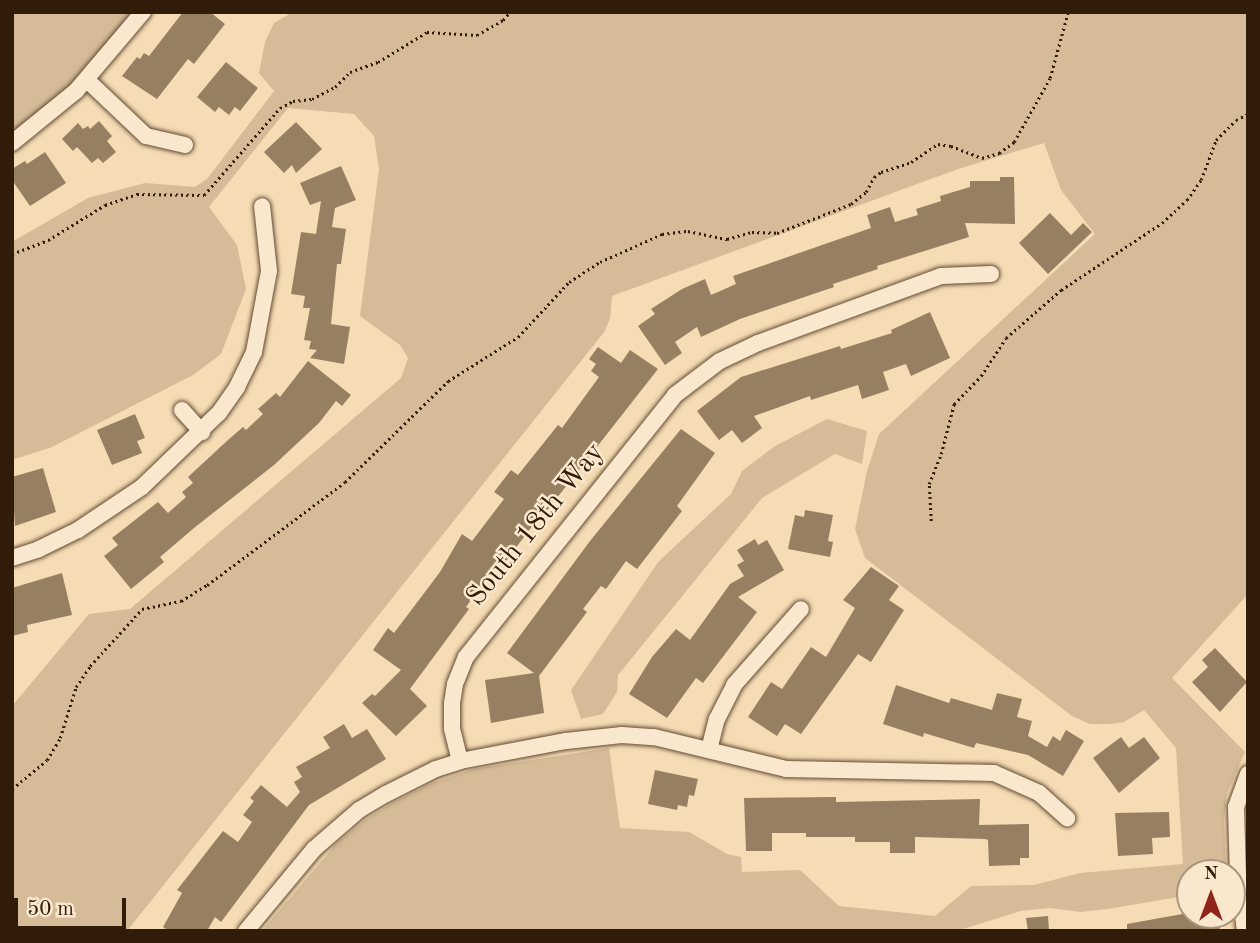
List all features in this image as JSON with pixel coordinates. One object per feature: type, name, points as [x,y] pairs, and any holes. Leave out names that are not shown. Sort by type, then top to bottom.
[{"type":"street","points":[[12,143],[53,112],[87,80],[143,12]]},
{"type":"street","points":[[87,80],[146,136],[185,145]]},
{"type":"street","points":[[12,558],[78,530],[142,487],[202,432],[262,354],[269,271],[262,206]]},
{"type":"street","name":"South 18th Way","points":[[460,761],[452,728],[452,703],[466,657],[675,396],[720,361],[758,343],[941,276],[991,274]]},
{"type":"street","points":[[182,411],[202,432]]},
{"type":"street","points":[[709,750],[718,719],[734,685],[801,609]]},
{"type":"street","points":[[246,931],[314,849],[344,822],[386,794],[436,769],[460,761],[566,741],[622,735],[654,737],[786,769],[994,773],[1039,793],[1067,818]]},
{"type":"street","points":[[1245,931],[1238,876],[1236,807],[1248,774]]},
{"type":"path","points":[[12,254],[48,240],[105,205],[137,194],[205,195],[280,108],[293,101],[313,99],[335,87],[351,72],[378,62],[427,32],[477,34],[503,20],[510,12]]},
{"type":"path","points":[[12,789],[47,760],[60,738],[76,687],[90,666],[142,609],[181,601],[207,585],[286,523],[345,482],[448,381],[518,337],[569,282],[632,245],[662,234],[688,231],[727,239],[752,232],[776,233],[851,204],[866,192],[874,177],[881,172],[911,162],[939,144],[982,158],[999,153],[1014,142],[1050,78],[1068,12]]},
{"type":"path","points":[[931,521],[929,484],[942,454],[954,404],[981,376],[1006,338],[1051,299],[1162,223],[1187,200],[1201,180],[1216,140],[1236,120],[1248,114]]},
{"type":"shaded area","points":[[12,12],[143,12],[100,66],[12,143]]},
{"type":"shaded area","points":[[293,12],[1248,12],[1248,594],[1172,678],[1245,752],[1227,793],[1224,818],[1225,859],[1183,859],[1176,748],[1144,710],[1124,722],[1110,724],[1090,724],[1072,716],[865,558],[855,529],[867,471],[879,434],[1095,234],[1061,190],[1044,143],[958,169],[612,296],[610,318],[605,331],[127,931],[12,931],[12,706],[89,614],[130,609],[401,378],[408,358],[400,345],[360,316],[379,169],[374,136],[354,114],[288,108],[209,207],[237,245],[246,289],[221,354],[193,375],[52,447],[12,460],[12,242],[88,198],[145,183],[195,187],[207,179],[274,91],[259,73],[265,42],[274,23]]},
{"type":"shaded area","points":[[827,419],[867,431],[862,464],[835,454],[762,498],[618,675],[617,692],[603,714],[581,719],[571,690],[659,561],[731,494],[742,471],[775,446]]},
{"type":"shaded area","points":[[609,748],[620,828],[689,832],[727,854],[741,857],[742,872],[800,870],[839,906],[935,916],[971,886],[1034,885],[1080,873],[1176,865],[1176,897],[1080,912],[1050,908],[1020,911],[957,931],[262,931],[337,843],[365,820],[394,802],[432,783],[474,769]]},
{"type":"building","points":[[183,12],[210,12],[225,24],[194,64],[188,59],[157,99],[122,76],[137,57],[140,59],[144,53],[149,56]]},
{"type":"building","points":[[226,62],[258,88],[240,111],[235,107],[229,115],[219,107],[215,112],[197,97]]},
{"type":"building","points":[[99,121],[112,136],[107,141],[116,152],[103,163],[98,158],[92,163],[77,147],[73,151],[62,139],[78,123],[83,129],[88,126],[90,129]]},
{"type":"building","points":[[296,122],[322,149],[296,173],[292,165],[284,173],[264,152]]},
{"type":"building","points":[[45,152],[66,183],[30,206],[12,180],[12,169],[25,161],[27,164]]},
{"type":"building","points":[[341,166],[356,200],[335,208],[332,227],[346,229],[341,264],[337,264],[331,324],[350,327],[344,364],[310,358],[317,350],[309,349],[311,341],[304,340],[310,308],[303,308],[305,296],[291,294],[301,232],[316,234],[321,201],[310,205],[300,183]]},
{"type":"building","points":[[1000,177],[1014,177],[1015,224],[965,223],[969,237],[877,266],[878,269],[833,284],[834,287],[740,319],[701,337],[697,327],[675,342],[682,353],[665,365],[638,326],[655,314],[651,309],[682,289],[705,279],[711,295],[736,284],[733,276],[871,228],[867,215],[890,207],[895,222],[918,215],[916,209],[941,201],[940,196],[970,187],[970,181],[1000,181]]},
{"type":"building","points":[[1050,213],[1071,235],[1083,223],[1092,232],[1048,274],[1019,243]]},
{"type":"building","points":[[930,312],[950,358],[911,376],[906,364],[883,372],[889,390],[862,399],[858,385],[811,400],[810,396],[754,416],[762,428],[742,443],[732,430],[719,440],[697,411],[741,377],[892,333],[891,330]]},
{"type":"building","points":[[598,347],[621,363],[630,350],[658,369],[506,561],[503,559],[488,576],[466,607],[469,609],[410,689],[427,706],[396,736],[362,703],[372,694],[375,696],[401,670],[373,650],[388,628],[394,633],[440,572],[462,534],[472,541],[504,499],[494,492],[511,470],[518,475],[558,425],[562,428],[599,377],[591,371],[596,364],[589,359]]},
{"type":"building","points":[[308,361],[351,395],[342,406],[336,401],[319,423],[274,465],[160,557],[164,562],[131,589],[104,556],[118,545],[112,538],[158,502],[168,513],[186,497],[182,492],[193,483],[188,477],[243,427],[246,430],[263,414],[258,409],[276,393],[280,397]]},
{"type":"building","points":[[135,414],[145,438],[137,441],[142,453],[112,465],[97,430]]},
{"type":"building","points":[[681,429],[715,453],[677,506],[682,511],[637,569],[626,561],[606,589],[601,586],[583,609],[587,612],[539,676],[544,713],[491,723],[485,680],[534,673],[507,653],[590,541]]},
{"type":"building","points":[[43,468],[56,512],[15,526],[12,477]]},
{"type":"building","points":[[805,510],[833,515],[828,541],[833,542],[830,557],[788,549],[795,515],[804,517]]},
{"type":"building","points":[[755,539],[758,545],[767,540],[784,570],[738,597],[757,612],[703,683],[696,678],[667,718],[629,694],[652,657],[676,629],[690,640],[730,584],[744,576],[737,565],[744,561],[737,550]]},
{"type":"building","points":[[871,567],[899,586],[889,600],[904,610],[871,662],[858,654],[801,734],[785,724],[777,736],[748,717],[771,682],[782,689],[811,647],[826,657],[855,608],[843,600]]},
{"type":"building","points":[[62,573],[72,615],[27,625],[28,632],[12,636],[12,588]]},
{"type":"building","points":[[1215,648],[1247,682],[1220,712],[1192,682],[1208,667],[1202,660]]},
{"type":"building","points":[[896,685],[949,703],[951,698],[992,710],[997,693],[1022,699],[1017,717],[1032,721],[1028,736],[1047,747],[1053,736],[1060,741],[1066,730],[1084,741],[1063,776],[1028,755],[976,743],[974,748],[924,733],[923,737],[883,724]]},
{"type":"building","points":[[344,724],[352,738],[367,729],[386,759],[309,805],[221,922],[215,917],[207,931],[169,931],[163,927],[182,893],[177,890],[223,831],[238,842],[252,822],[243,815],[254,801],[250,798],[261,785],[287,807],[300,792],[294,782],[302,777],[296,767],[330,748],[323,737]]},
{"type":"building","points":[[1121,737],[1129,748],[1144,737],[1160,758],[1119,793],[1093,758]]},
{"type":"building","points":[[655,770],[698,779],[694,796],[689,795],[687,807],[678,805],[677,810],[648,804]]},
{"type":"building","points":[[836,797],[836,802],[980,799],[979,825],[1029,824],[1029,858],[1020,858],[1020,865],[989,866],[988,840],[985,839],[915,837],[915,853],[890,853],[890,842],[855,842],[855,837],[806,837],[806,833],[772,833],[772,851],[746,851],[744,798]]},
{"type":"building","points":[[1169,812],[1170,837],[1152,838],[1153,854],[1118,856],[1115,813]]},
{"type":"building","points":[[1176,915],[1176,929],[1220,931],[1127,931],[1127,924]]},
{"type":"building","points":[[1048,916],[1049,931],[1028,931],[1026,918]]}]
